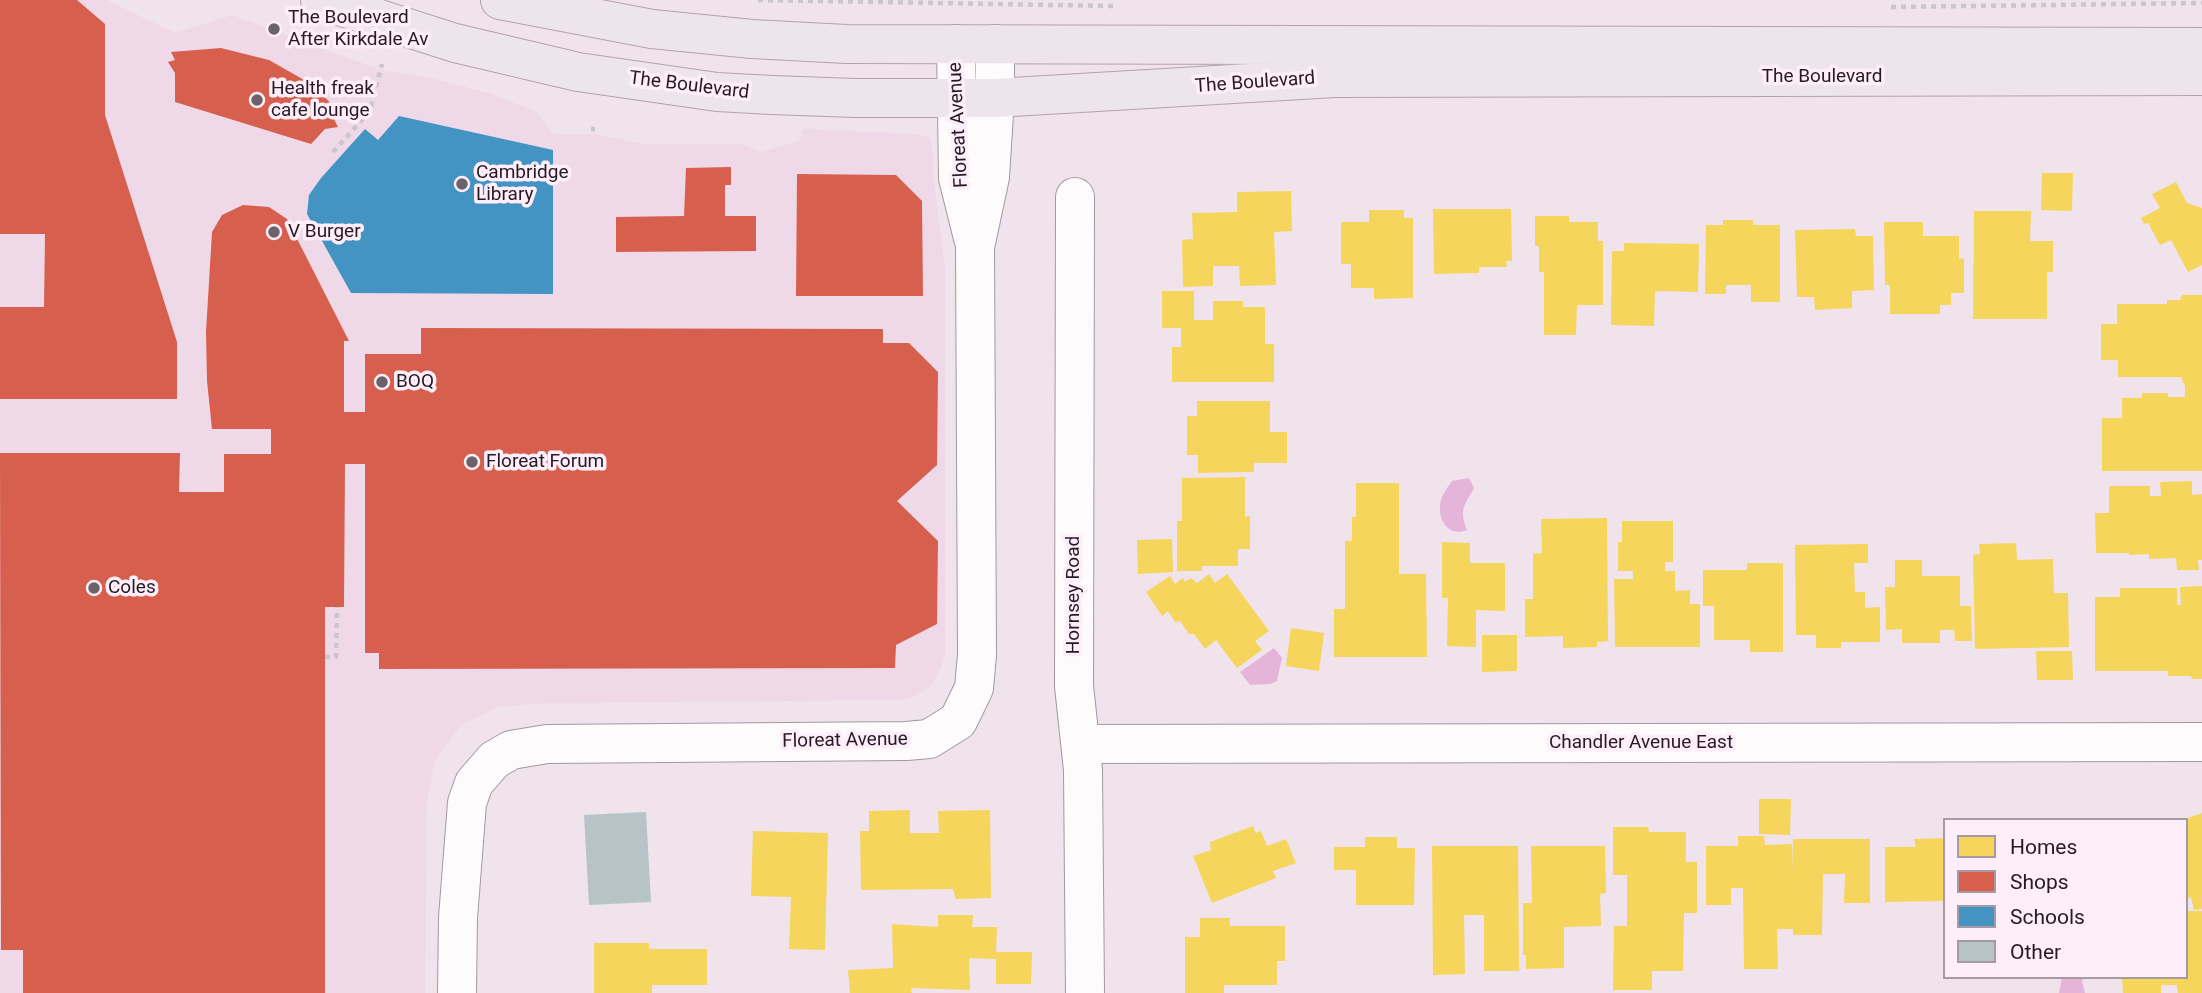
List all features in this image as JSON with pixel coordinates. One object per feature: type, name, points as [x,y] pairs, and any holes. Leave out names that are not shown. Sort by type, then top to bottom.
[{"type":"main road","name":"The Boulevard","points":[[320,0],[455,43],[578,72],[717,92],[855,98],[995,98],[1335,78],[2202,76]]},
{"type":"main road","name":"The Boulevard","points":[[500,0],[652,29],[752,39],[846,44],[2202,47]]},
{"type":"street","name":"Floreat Avenue","points":[[956,44],[958,178],[975,247]]},
{"type":"street","name":"Floreat Avenue","points":[[457,993],[458,918],[467,803],[474,783],[494,760],[511,750],[547,744],[906,741],[929,739],[958,721],[974,688],[977,655],[975,247],[990,177],[995,44]]},
{"type":"street","name":"Hornsey Road","points":[[1075,197],[1074,686],[1083,770],[1084,993]]},
{"type":"street","name":"Chandler Avenue East","points":[[1081,744],[2202,742]]},
{"type":"path","points":[[332,152],[370,111],[382,64]]},
{"type":"path","points":[[325,657],[336,657],[337,607]]},
{"type":"shaded area","name":"Floreat Forum","points":[[0,0],[107,0],[175,33],[232,15],[381,70],[427,77],[493,94],[536,112],[553,134],[594,134],[644,144],[740,144],[761,152],[799,141],[803,129],[917,134],[930,138],[945,269],[945,656],[938,675],[920,694],[905,700],[547,703],[498,707],[461,725],[435,761],[427,800],[425,993],[0,993]]},
{"type":"shaded area","points":[[1469,478],[1474,488],[1464,508],[1463,518],[1467,530],[1454,531],[1442,520],[1441,500],[1452,481]]},
{"type":"shaded area","points":[[1274,648],[1282,658],[1277,681],[1250,685],[1240,672]]},
{"type":"shaded area","points":[[2062,979],[2083,979],[2085,993],[2059,993]]},
{"type":"building: Homes","points":[[2042,173],[2073,173],[2072,211],[2041,210]]},
{"type":"building: Homes","points":[[2176,182],[2187,203],[2202,208],[2202,265],[2188,272],[2171,240],[2160,245],[2148,223],[2144,224],[2141,218],[2160,208],[2152,194]]},
{"type":"building: Homes","points":[[1291,191],[1292,231],[1274,232],[1276,285],[1240,286],[1239,266],[1213,266],[1213,286],[1183,287],[1182,240],[1193,239],[1192,213],[1237,212],[1237,192]]},
{"type":"building: Homes","points":[[1433,209],[1511,209],[1512,261],[1506,261],[1507,267],[1479,267],[1479,273],[1434,274]]},
{"type":"building: Homes","points":[[1369,210],[1404,210],[1404,218],[1413,218],[1413,298],[1374,299],[1374,288],[1351,288],[1351,264],[1341,264],[1341,222],[1369,222]]},
{"type":"building: Homes","points":[[1974,211],[2031,211],[2030,241],[2053,241],[2053,272],[2047,272],[2047,319],[1973,319]]},
{"type":"building: Homes","points":[[1535,216],[1569,216],[1569,222],[1598,222],[1598,241],[1603,241],[1603,305],[1577,305],[1576,335],[1544,335],[1544,272],[1539,272],[1539,246],[1535,246]]},
{"type":"building: Homes","points":[[1723,220],[1753,220],[1753,225],[1780,225],[1780,302],[1751,302],[1751,285],[1726,285],[1726,294],[1705,294],[1706,225],[1723,225]]},
{"type":"building: Homes","points":[[1884,222],[1923,222],[1923,236],[1959,236],[1959,259],[1964,258],[1964,293],[1951,293],[1951,305],[1940,305],[1940,314],[1890,314],[1890,285],[1885,285]]},
{"type":"building: Homes","points":[[1855,229],[1856,236],[1873,236],[1874,290],[1852,291],[1852,308],[1815,310],[1814,297],[1797,297],[1795,230]]},
{"type":"building: Homes","points":[[1624,243],[1699,244],[1698,292],[1655,291],[1654,326],[1611,325],[1612,251],[1624,251]]},
{"type":"building: Homes","points":[[1162,291],[1194,291],[1194,320],[1213,320],[1213,301],[1243,301],[1243,307],[1265,307],[1265,344],[1274,344],[1274,382],[1172,382],[1172,347],[1181,347],[1181,328],[1162,328]]},
{"type":"building: Homes","points":[[2182,295],[2202,295],[2202,471],[2102,471],[2102,418],[2122,418],[2122,398],[2142,398],[2142,393],[2168,393],[2168,397],[2185,397],[2185,386],[2181,377],[2118,377],[2118,360],[2101,360],[2101,324],[2117,324],[2117,304],[2167,304],[2167,300],[2180,300]]},
{"type":"building: Homes","points":[[1197,401],[1270,401],[1270,432],[1287,432],[1287,463],[1254,463],[1254,472],[1198,473],[1198,455],[1187,455],[1187,416],[1197,416]]},
{"type":"building: Homes","points":[[1245,477],[1245,517],[1250,516],[1250,549],[1238,549],[1238,566],[1202,566],[1202,571],[1177,571],[1177,521],[1182,521],[1182,478]]},
{"type":"building: Homes","points":[[2192,481],[2192,495],[2202,494],[2202,560],[2198,560],[2199,570],[2177,570],[2176,558],[2149,559],[2149,554],[2096,553],[2095,513],[2109,513],[2109,486],[2150,486],[2150,496],[2161,496],[2160,482]]},
{"type":"building: Homes","points":[[1356,483],[1399,483],[1399,574],[1426,574],[1427,657],[1334,657],[1334,609],[1345,609],[1345,541],[1352,541],[1352,517],[1356,517]]},
{"type":"building: Homes","points":[[1607,518],[1608,641],[1597,642],[1597,647],[1563,648],[1563,636],[1525,637],[1525,599],[1533,599],[1533,554],[1542,553],[1541,519]]},
{"type":"building: Homes","points":[[1622,521],[1673,521],[1673,562],[1665,562],[1665,571],[1675,571],[1675,591],[1690,590],[1690,604],[1700,604],[1700,647],[1615,647],[1614,579],[1633,579],[1633,571],[1618,571],[1618,542],[1622,542]]},
{"type":"building: Homes","points":[[1172,539],[1173,572],[1138,574],[1137,540]]},
{"type":"building: Homes","points":[[1442,542],[1470,543],[1470,563],[1505,563],[1505,611],[1476,610],[1476,647],[1447,646],[1448,598],[1442,598]]},
{"type":"building: Homes","points":[[2016,543],[2017,560],[2053,559],[2054,593],[2068,593],[2069,647],[1975,649],[1973,555],[1980,554],[1979,544]]},
{"type":"building: Homes","points":[[1868,544],[1868,563],[1854,563],[1855,592],[1865,592],[1865,608],[1880,607],[1880,642],[1841,642],[1841,648],[1816,648],[1816,635],[1796,635],[1795,545]]},
{"type":"building: Homes","points":[[1895,560],[1922,560],[1922,576],[1960,576],[1960,606],[1971,606],[1972,641],[1955,641],[1954,630],[1940,630],[1940,643],[1902,643],[1902,629],[1886,630],[1885,587],[1895,587]]},
{"type":"building: Homes","points":[[1747,563],[1783,563],[1783,652],[1750,652],[1750,640],[1714,640],[1714,606],[1703,606],[1703,570],[1747,570]]},
{"type":"building: Homes","points":[[1209,574],[1215,583],[1227,574],[1269,631],[1255,641],[1262,650],[1237,668],[1216,640],[1205,649],[1180,621],[1175,622],[1168,611],[1162,616],[1146,592],[1170,576],[1175,584],[1183,578],[1185,582],[1191,578],[1197,583]]},
{"type":"building: Homes","points":[[2202,586],[2202,679],[2168,676],[2168,671],[2095,671],[2095,597],[2120,597],[2120,588],[2177,588],[2177,605],[2181,605],[2180,587]]},
{"type":"building: Homes","points":[[1291,628],[1324,633],[1319,671],[1286,666]]},
{"type":"building: Homes","points":[[1482,635],[1517,635],[1517,671],[1482,672]]},
{"type":"building: Homes","points":[[2036,651],[2072,651],[2073,680],[2037,680]]},
{"type":"building: Homes","points":[[1759,799],[1791,799],[1790,835],[1759,834]]},
{"type":"building: Homes","points":[[910,810],[910,833],[939,833],[938,811],[990,810],[991,898],[956,899],[953,889],[861,890],[860,831],[869,831],[869,811]]},
{"type":"building: Homes","points":[[2202,813],[2202,909],[2194,910],[2191,897],[2188,898],[2188,818]]},
{"type":"building: Homes","points":[[1253,826],[1256,833],[1261,831],[1267,846],[1286,839],[1296,863],[1273,871],[1276,878],[1212,903],[1193,856],[1211,850],[1210,842]]},
{"type":"building: Homes","points":[[1613,827],[1648,827],[1649,832],[1686,832],[1686,862],[1697,862],[1697,913],[1684,913],[1683,971],[1652,971],[1652,990],[1613,990],[1614,926],[1627,926],[1627,875],[1613,875]]},
{"type":"building: Homes","points":[[753,831],[828,833],[825,950],[789,949],[791,897],[751,896]]},
{"type":"building: Homes","points":[[1738,836],[1764,836],[1765,845],[1792,844],[1792,872],[1793,839],[1870,839],[1870,903],[1844,903],[1845,874],[1823,874],[1822,935],[1793,935],[1793,929],[1777,929],[1778,969],[1744,969],[1743,888],[1731,888],[1731,905],[1706,905],[1706,846],[1738,846]]},
{"type":"building: Homes","points":[[1365,837],[1397,837],[1397,848],[1415,848],[1414,905],[1356,905],[1356,870],[1334,870],[1334,847],[1365,847]]},
{"type":"building: Homes","points":[[1943,838],[1943,901],[1885,902],[1885,847],[1916,847],[1914,839]]},
{"type":"building: Homes","points":[[1432,846],[1518,846],[1519,971],[1484,971],[1484,915],[1464,915],[1465,974],[1433,975]]},
{"type":"building: Homes","points":[[1531,846],[1605,846],[1606,893],[1600,894],[1601,926],[1564,927],[1564,968],[1526,969],[1526,955],[1523,955],[1523,903],[1532,903]]},
{"type":"building: Homes","points":[[2188,911],[2202,911],[2202,993],[2178,993],[2177,985],[2161,985],[2161,993],[2123,993],[2122,979],[2188,979]]},
{"type":"building: Homes","points":[[938,915],[973,915],[972,927],[997,927],[996,952],[1032,952],[1031,984],[996,984],[996,959],[969,958],[970,990],[911,988],[912,993],[850,993],[848,970],[893,968],[892,924],[938,927]]},
{"type":"building: Homes","points":[[1200,918],[1230,918],[1230,926],[1285,926],[1285,961],[1277,961],[1277,985],[1224,985],[1224,993],[1185,993],[1185,937],[1200,937]]},
{"type":"building: Homes","points":[[594,943],[649,943],[649,949],[707,949],[707,985],[652,985],[652,993],[594,993]]},
{"type":"building: Shops","points":[[0,0],[77,0],[105,24],[105,115],[177,342],[177,399],[0,399],[0,307],[44,307],[45,234],[0,234]]},
{"type":"building: Shops","points":[[221,48],[269,60],[313,85],[344,117],[334,119],[338,127],[325,129],[311,144],[175,102],[175,73],[168,62],[175,60],[171,52]]},
{"type":"building: Shops","points":[[731,167],[731,185],[725,185],[725,216],[756,216],[756,251],[616,252],[616,217],[684,216],[686,168]]},
{"type":"building: Shops","points":[[797,174],[896,175],[922,201],[923,296],[796,296]]},
{"type":"building: Shops","points":[[243,205],[269,207],[287,219],[349,341],[344,341],[344,412],[365,412],[365,354],[421,354],[421,328],[883,329],[883,343],[909,343],[938,372],[937,465],[897,501],[938,541],[937,624],[896,645],[895,668],[379,669],[379,653],[365,653],[365,464],[345,464],[344,607],[325,607],[325,993],[23,993],[23,950],[1,950],[0,453],[180,453],[179,492],[224,492],[224,454],[271,454],[271,429],[212,429],[206,332],[212,232],[222,215]]},
{"type":"building: Schools","points":[[399,116],[553,150],[553,294],[351,293],[307,214],[309,195],[365,129],[378,140]]},
{"type":"building: Other","points":[[646,812],[651,902],[589,905],[584,815]]},
{"type":"place","name":"The Boulevard After Kirkdale Av","points":[[274,29]]},
{"type":"place","name":"Health freak cafe lounge","points":[[257,100]]},
{"type":"place","name":"Cambridge Library","points":[[462,184]]},
{"type":"place","name":"V Burger","points":[[274,232]]},
{"type":"place","name":"BOQ","points":[[382,382]]},
{"type":"place","name":"Floreat Forum","points":[[472,462]]},
{"type":"place","name":"Coles","points":[[94,588]]}]
